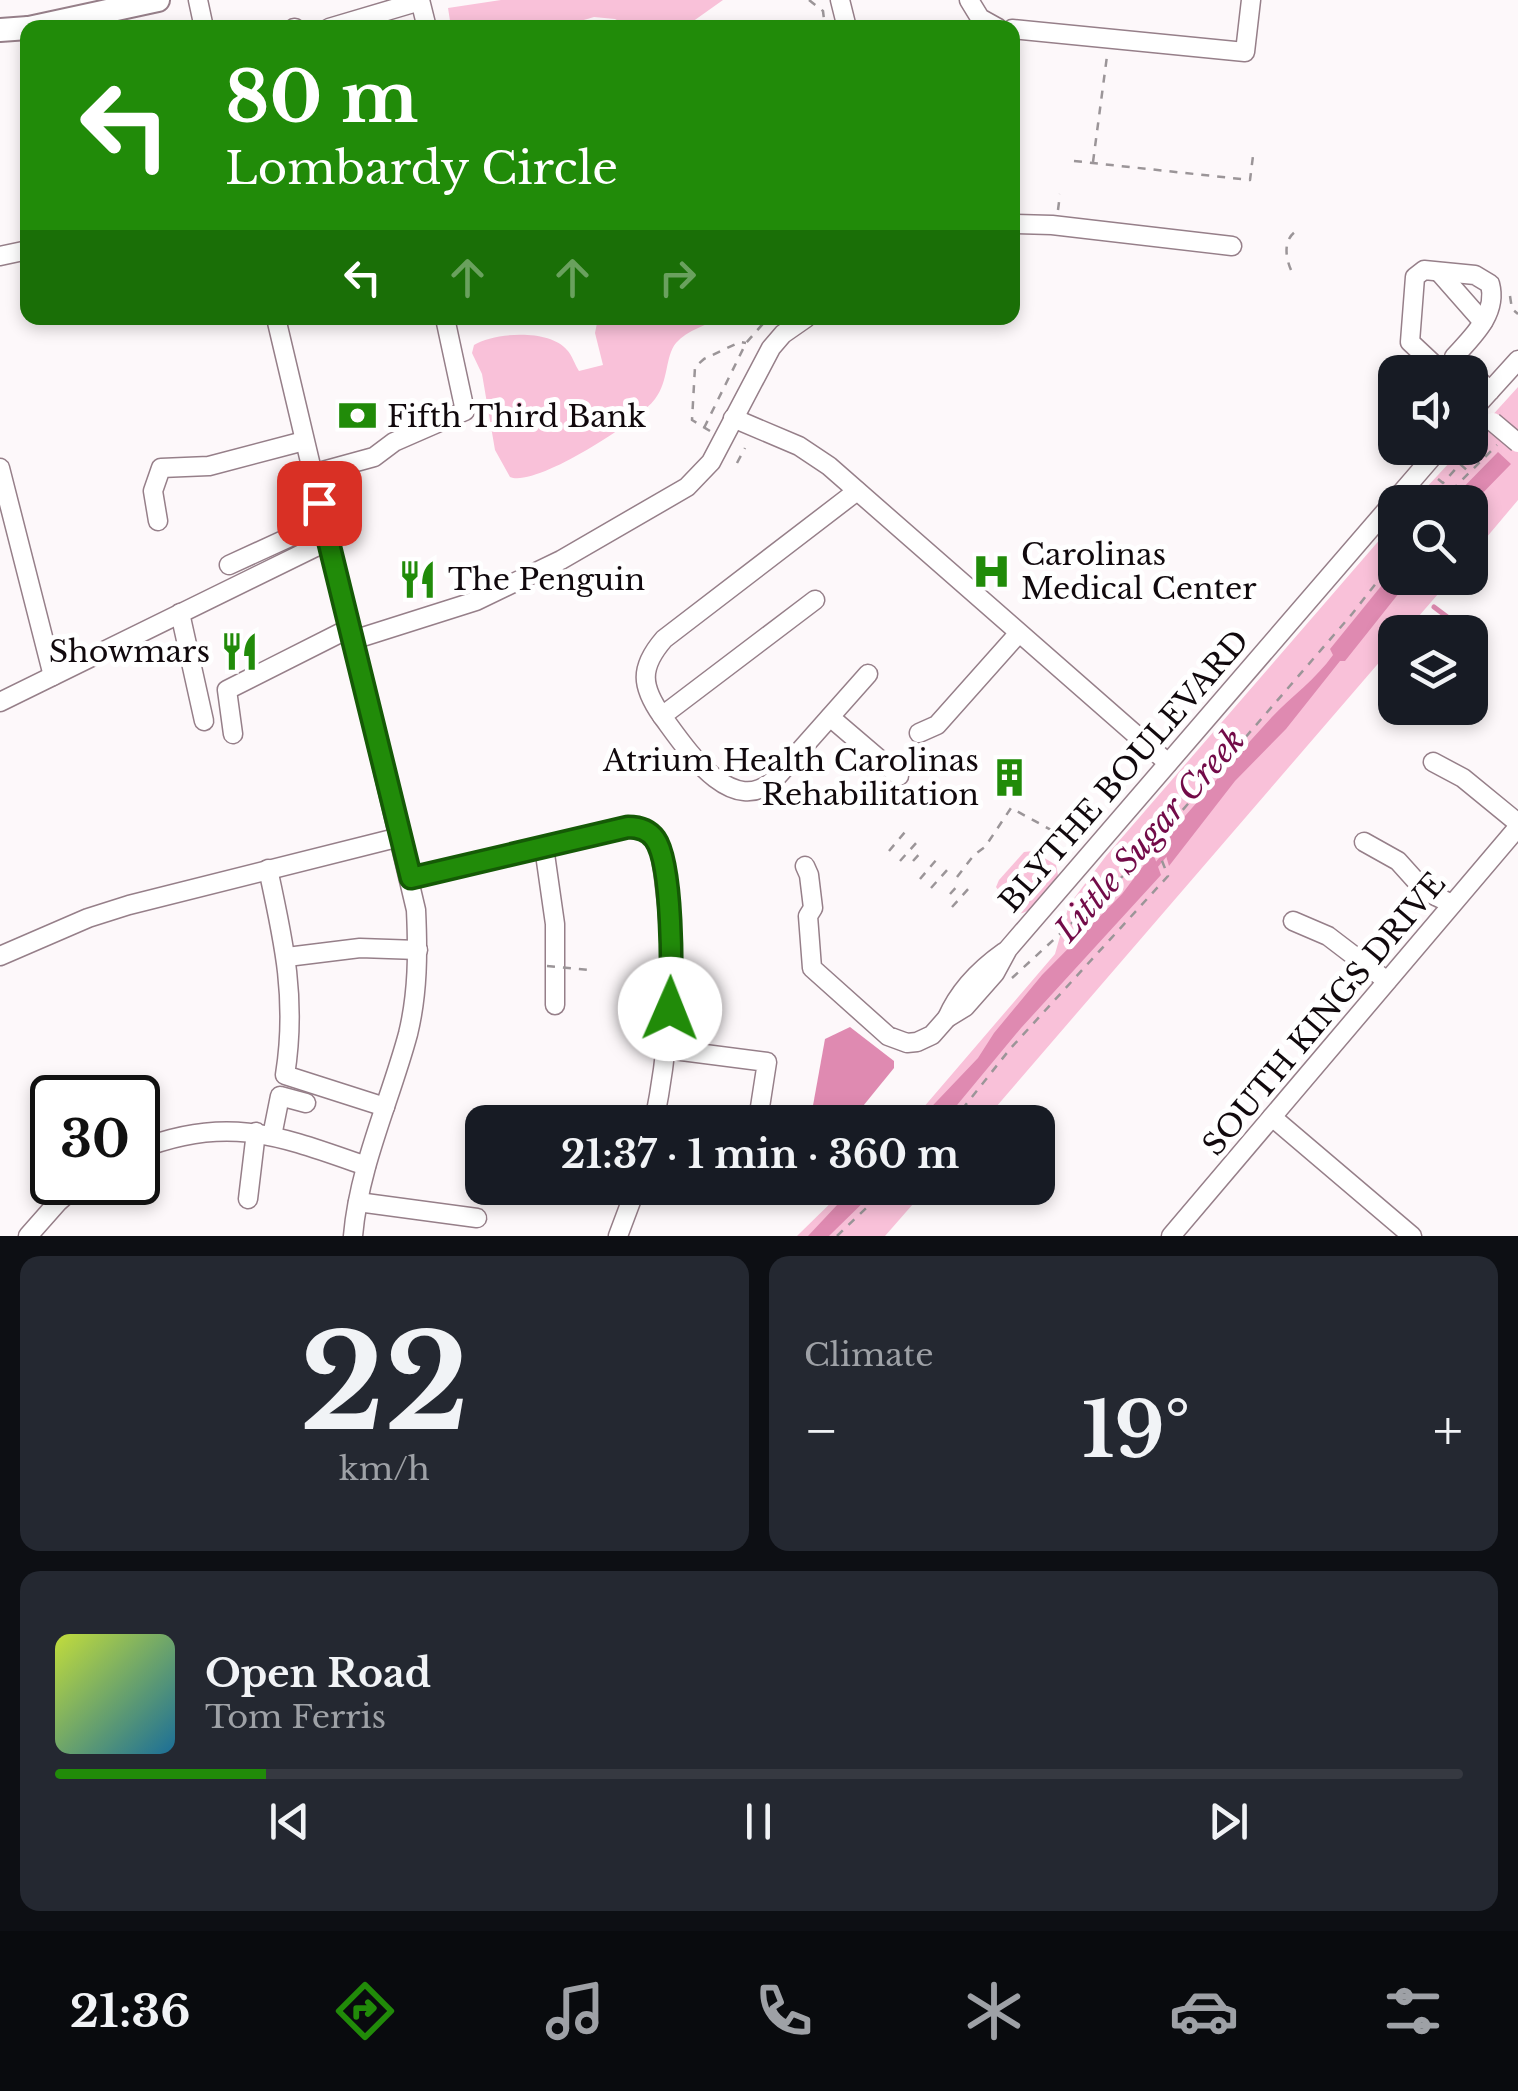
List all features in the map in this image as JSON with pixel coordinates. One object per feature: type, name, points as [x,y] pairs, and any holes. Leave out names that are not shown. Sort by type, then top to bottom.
[{"type":"main road","points":[[55,20],[103,6],[158,0]]},
{"type":"street","points":[[374,14],[420,0]]},
{"type":"street","points":[[1020,30],[1245,52],[1250,0]]},
{"type":"street","points":[[1020,224],[1232,246]]},
{"type":"street","points":[[1427,355],[1416,348],[1409,334],[1415,277],[1424,270],[1476,275],[1490,284],[1490,310],[1456,355]]},
{"type":"street","points":[[1439,272],[1484,322]]},
{"type":"street","points":[[278,325],[411,878],[418,950],[408,1031],[366,1166],[353,1236]]},
{"type":"street","points":[[312,474],[374,458],[394,442],[465,411],[447,325]]},
{"type":"street","points":[[233,734],[227,690],[351,634],[476,601],[558,562],[701,475],[771,348],[798,325]]},
{"type":"street","points":[[1490,390],[1518,360]]},
{"type":"street","points":[[733,418],[799,446],[857,491],[1168,764]]},
{"type":"street","points":[[158,521],[153,491],[161,468],[209,466],[304,442]]},
{"type":"street","name":"BLYTHE BOULEVARD","points":[[808,916],[812,968],[888,1036],[907,1043],[932,1035],[985,984],[1008,949],[1425,465]]},
{"type":"street","points":[[0,468],[53,676]]},
{"type":"street","points":[[857,491],[664,639],[653,651],[644,686],[688,751],[734,790],[746,792],[758,791],[774,780],[868,674]]},
{"type":"street","points":[[229,565],[301,532]]},
{"type":"street","points":[[0,702],[328,541]]},
{"type":"street","points":[[662,716],[816,600]]},
{"type":"street","points":[[180,613],[204,721]]},
{"type":"street","points":[[919,733],[937,725],[1018,634]]},
{"type":"street","points":[[830,716],[899,776]]},
{"type":"street","points":[[1433,762],[1463,778],[1518,825]]},
{"type":"street","name":"SOUTH KINGS DRIVE","points":[[1171,1236],[1518,825]]},
{"type":"street","points":[[411,878],[628,827],[638,827],[656,840],[670,930],[671,995],[657,1105]]},
{"type":"street","points":[[0,956],[110,910],[400,836]]},
{"type":"street","points":[[1364,842],[1398,860],[1426,892],[1452,904]]},
{"type":"street","points":[[544,847],[555,924],[556,1006]]},
{"type":"street","points":[[268,869],[287,957],[291,1038],[285,1074],[385,1107]]},
{"type":"street","points":[[1293,922],[1328,936],[1387,982]]},
{"type":"street","points":[[287,957],[360,948],[418,950]]},
{"type":"street","points":[[666,1050],[767,1062],[760,1105]]},
{"type":"street","points":[[248,1199],[264,1134],[280,1096],[306,1103]]},
{"type":"street","points":[[1272,1117],[1412,1236]]},
{"type":"street","points":[[160,1143],[198,1132],[264,1134],[366,1166]]},
{"type":"street","points":[[358,1202],[477,1218]]},
{"type":"street","points":[[28,1236],[55,1205]]},
{"type":"street","points":[[618,1236],[630,1205]]},
{"type":"path","points":[[809,0],[823,12],[824,20]]},
{"type":"path","points":[[1092,163],[1108,48]]},
{"type":"path","points":[[1074,162],[1250,180],[1253,156]]},
{"type":"path","points":[[1292,270],[1286,246],[1298,230]]},
{"type":"path","points":[[1510,296],[1512,309],[1518,314]]},
{"type":"path","points":[[746,343],[740,342],[695,367],[691,418],[704,428],[746,343],[762,325]]},
{"type":"path","points":[[725,385],[735,390]]},
{"type":"path","points":[[1456,485],[1506,434]]},
{"type":"path","points":[[737,463],[749,441]]},
{"type":"path","points":[[734,443],[745,448]]},
{"type":"path","points":[[1433,475],[1443,483],[1460,464],[1469,472]]},
{"type":"path","points":[[1009,980],[1114,885],[1155,842],[1378,581]]},
{"type":"path","points":[[957,876],[985,847],[1011,808],[1075,843],[1098,818]]},
{"type":"path","points":[[888,851],[905,832]]},
{"type":"path","points":[[900,861],[917,842]]},
{"type":"path","points":[[966,1105],[1010,1049],[1168,876],[1155,842]]},
{"type":"path","points":[[913,861],[922,851]]},
{"type":"path","points":[[920,879],[937,859]]},
{"type":"path","points":[[931,888],[948,868]]},
{"type":"path","points":[[950,894],[958,884]]},
{"type":"path","points":[[952,907],[970,888]]},
{"type":"path","points":[[546,966],[589,970]]},
{"type":"path","points":[[838,1236],[870,1205]]},
{"type":"shaded area","points":[[501,0],[723,0],[695,20],[594,17],[450,20],[448,8]]},
{"type":"shaded area","points":[[597,325],[707,325],[676,343],[655,399],[629,422],[586,451],[541,473],[510,477],[495,450],[482,374],[472,353],[474,345],[508,335],[536,336],[559,343],[579,371],[603,365]]},
{"type":"shaded area","points":[[1518,387],[1518,500],[1488,536],[1488,485],[1429,485],[1447,465],[1488,465],[1488,420]]},
{"type":"shaded area","points":[[1498,452],[1511,464],[1488,488],[1466,485],[1488,465]]},
{"type":"shaded area","points":[[1378,542],[1378,595],[1437,595],[1420,615],[1378,615],[1378,664],[998,1105],[926,1105],[1055,954],[1069,905],[1106,856]]},
{"type":"shaded area","points":[[1378,590],[1378,595],[1397,595],[1286,729],[1235,781],[1169,866],[1162,842],[1272,717],[1326,664],[1333,655],[1330,649]]},
{"type":"shaded area","points":[[1033,851],[1056,865],[1058,875],[1035,905],[1017,914],[996,887],[1024,852]]},
{"type":"shaded area","points":[[1153,853],[1161,875],[1021,1028],[957,1105],[933,1105],[978,1058],[1042,975],[1122,894]]},
{"type":"shaded area","points":[[850,1027],[894,1061],[894,1068],[864,1105],[813,1105],[825,1039]]},
{"type":"shaded area","points":[[829,1205],[912,1205],[885,1236],[797,1236]]},
{"type":"shaded area","points":[[837,1205],[861,1205],[829,1236],[808,1236]]},
{"type":"waterway","points":[[1434,607],[1445,615]]},
{"type":"waterway","name":"Little Sugar Creek","points":[[1153,869],[1169,850]]},
{"type":"place","name":"Fifth Third Bank","points":[[357,416]]},
{"type":"place","name":"Carolinas Medical Center","points":[[991,571]]},
{"type":"place","name":"The Penguin","points":[[418,579]]},
{"type":"place","name":"Showmars","points":[[240,651]]},
{"type":"place","name":"Atrium Health Carolinas Rehabilitation","points":[[1009,777]]},
{"type":"route","points":[[319,503],[411,878],[628,827],[649,832],[658,845],[670,915],[670,1009]]}]
